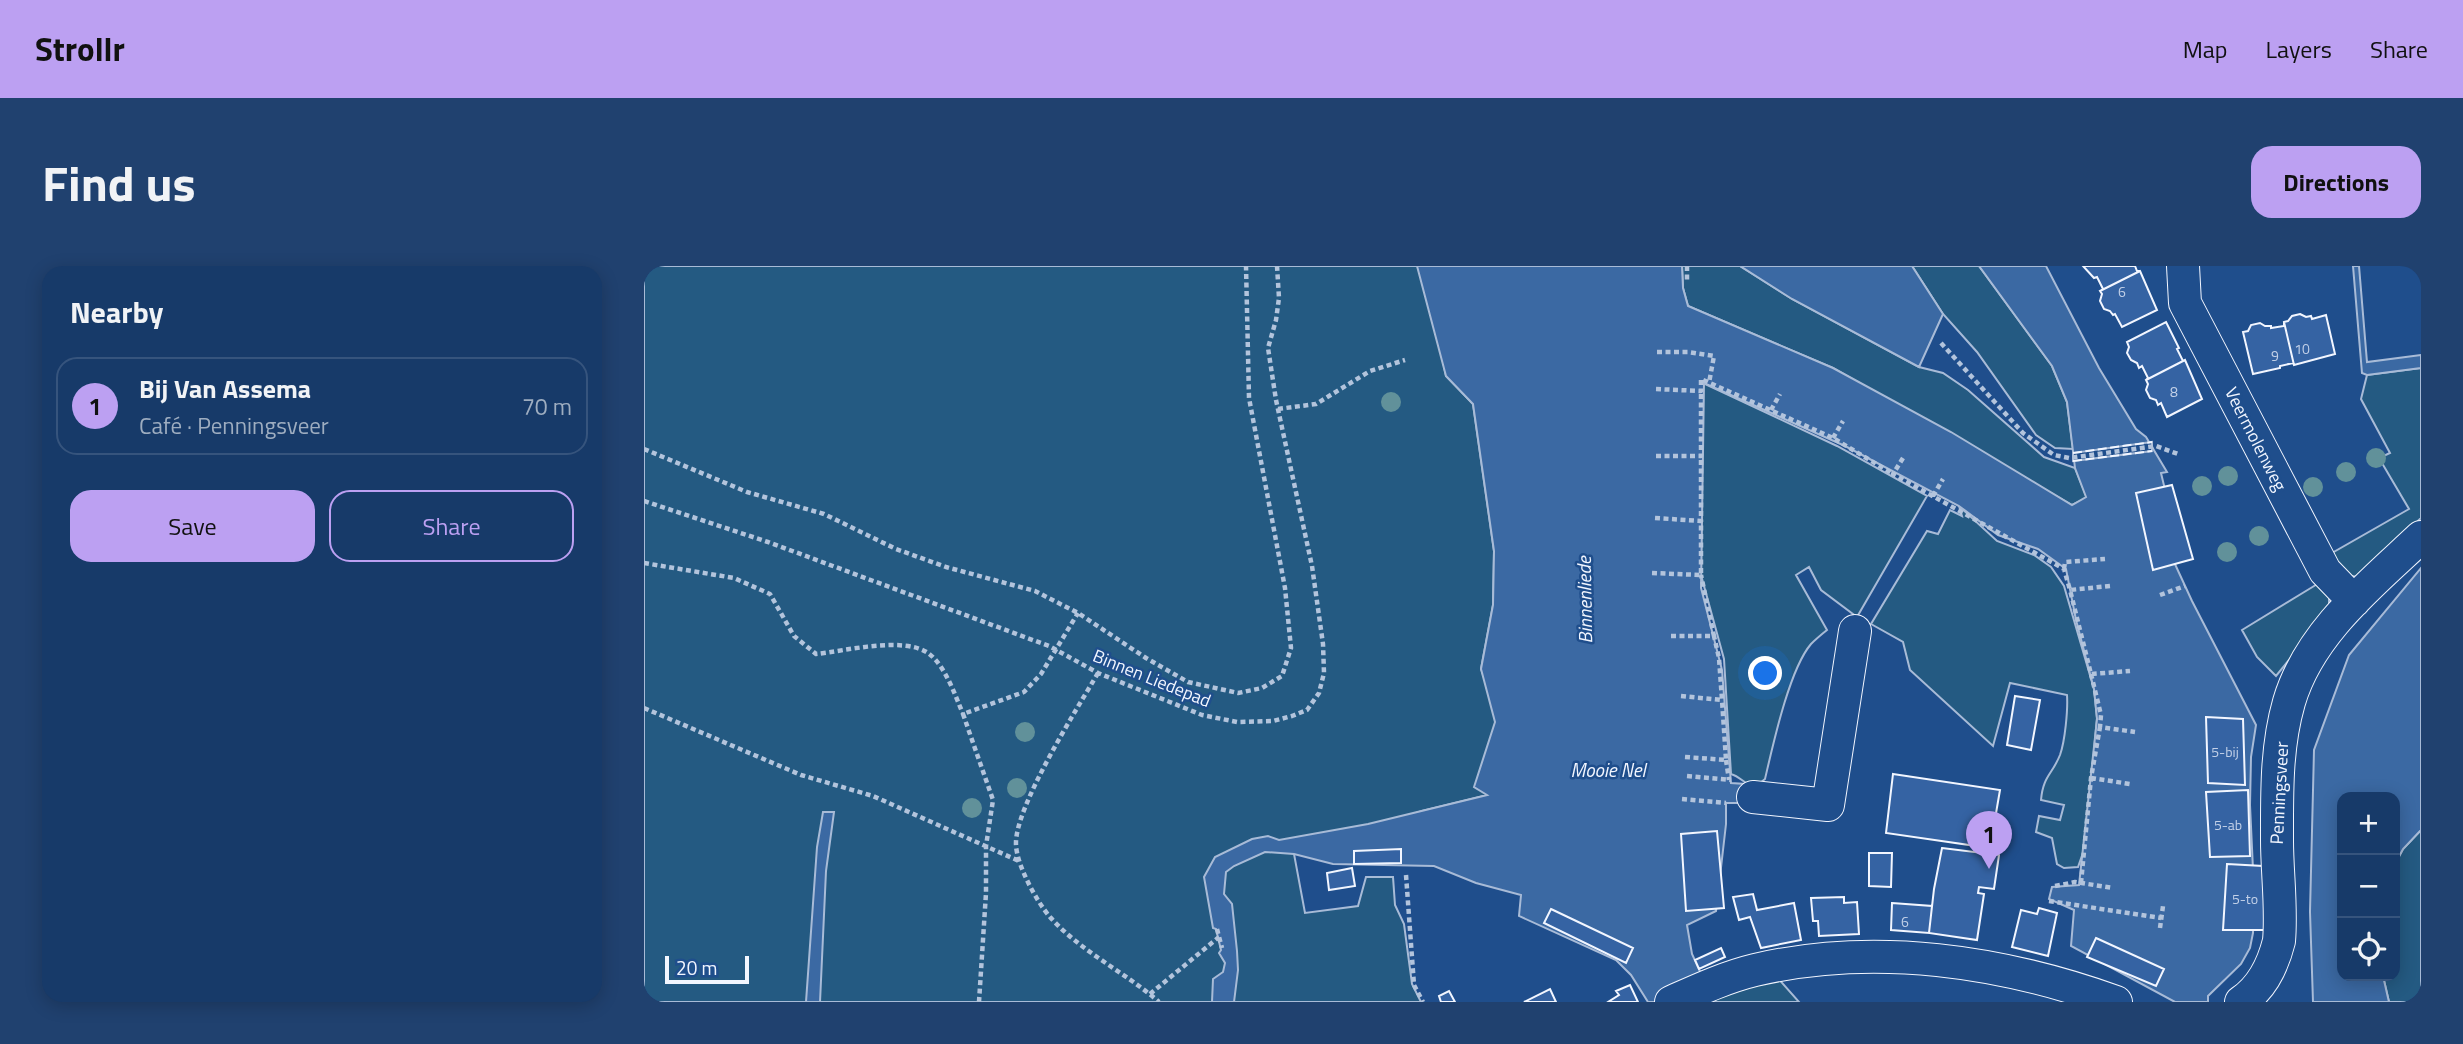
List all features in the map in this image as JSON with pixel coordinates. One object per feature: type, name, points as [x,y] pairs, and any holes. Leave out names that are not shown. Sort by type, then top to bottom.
[{"type":"street","name":"Veermolenweg","points":[[2183,266],[2185,303],[2325,571],[2354,601]]},
{"type":"street","name":"Penningsveer","points":[[2241,1002],[2252,995],[2263,980],[2275,956],[2278,941],[2278,769],[2282,730],[2289,700],[2302,668],[2330,627],[2421,537]]},
{"type":"street","points":[[1740,791],[1828,805],[1855,631]]},
{"type":"street","points":[[1671,1002],[1713,984],[1754,971],[1848,957],[1928,957],[2074,987],[2116,1002]]},
{"type":"path","points":[[644,449],[747,492],[824,514],[896,549],[946,567],[1035,591],[1078,613],[1188,682],[1238,693],[1262,688],[1282,676],[1291,648],[1285,588],[1249,398],[1246,266]]},
{"type":"path","name":"Binnen Liedepad","points":[[644,500],[781,547],[1056,650],[1098,673],[1202,715],[1237,722],[1273,721],[1307,710],[1319,693],[1324,673],[1323,644],[1310,554],[1278,409],[1268,348],[1279,298],[1277,266]]},
{"type":"path","points":[[1687,266],[1687,280]]},
{"type":"path","points":[[1941,343],[2023,433],[2054,454],[2068,458],[2157,446],[2178,454]]},
{"type":"path","points":[[1657,352],[1688,352],[1714,356],[1709,383]]},
{"type":"path","points":[[1278,409],[1316,404],[1370,371],[1405,360]]},
{"type":"path","points":[[1740,791],[1727,760],[1719,658],[1701,575],[1701,379],[1833,438],[2064,569]]},
{"type":"path","points":[[1656,389],[1701,391]]},
{"type":"path","points":[[1771,410],[1780,394]]},
{"type":"path","points":[[1833,438],[1843,421]]},
{"type":"path","points":[[1656,456],[1701,456]]},
{"type":"path","points":[[1894,474],[1903,458]]},
{"type":"path","points":[[1933,496],[1943,479]]},
{"type":"path","points":[[1655,517],[1701,521]]},
{"type":"path","points":[[2081,883],[2091,778],[2101,715],[2064,569],[2066,562],[2105,559]]},
{"type":"path","points":[[644,563],[734,578],[770,594],[794,636],[816,654],[902,645],[928,653],[947,678],[963,714],[993,800],[986,846],[986,893],[979,1002]]},
{"type":"path","points":[[1653,573],[1701,575]]},
{"type":"path","points":[[2070,590],[2110,586]]},
{"type":"path","points":[[2160,595],[2185,586]]},
{"type":"path","points":[[963,714],[1024,692],[1041,674],[1078,613]]},
{"type":"path","points":[[1671,636],[1714,636]]},
{"type":"path","points":[[2091,674],[2130,671]]},
{"type":"path","points":[[1098,673],[1050,756],[1023,815],[1016,844],[1020,862],[1032,889],[1049,917],[1089,951],[1159,1002]]},
{"type":"path","points":[[1681,696],[1722,700]]},
{"type":"path","points":[[644,708],[801,775],[873,796],[1020,862]]},
{"type":"path","points":[[2100,727],[2134,732]]},
{"type":"path","points":[[1685,757],[1727,760]]},
{"type":"path","points":[[1687,776],[1740,791]]},
{"type":"path","points":[[2091,778],[2130,784]]},
{"type":"path","points":[[1682,799],[1740,791]]},
{"type":"path","points":[[1406,875],[1414,985],[1423,1002]]},
{"type":"path","points":[[2055,886],[2081,883],[2113,888]]},
{"type":"path","points":[[2049,901],[2161,918]]},
{"type":"path","points":[[2160,928],[2163,906]]},
{"type":"path","points":[[1217,929],[1222,948]]},
{"type":"path","points":[[1150,994],[1219,937]]},
{"type":"shaded area","points":[[644,266],[1423,266],[1446,376],[1473,404],[1494,551],[1493,605],[1481,669],[1498,718],[1488,749],[1488,795],[1422,811],[1294,854],[1305,913],[1358,906],[1366,877],[1393,877],[1395,905],[1404,924],[1412,984],[1421,1002],[644,1002]]},
{"type":"shaded area","points":[[1682,266],[1740,266],[1792,299],[1919,367],[1943,373],[1968,390],[2044,457],[2075,468],[2087,498],[2072,505],[1833,368],[1688,306],[1683,288]]},
{"type":"shaded area","points":[[1912,266],[1979,266],[2052,366],[2067,402],[2073,449],[2055,448],[2036,435],[1977,352],[1943,314]]},
{"type":"shaded area","points":[[2421,368],[2421,518],[2359,577],[2351,576],[2333,561],[2332,553],[2409,509],[2379,458],[2390,453],[2361,399],[2367,375]]},
{"type":"shaded area","points":[[1703,383],[1837,446],[1927,496],[1857,617],[1821,590],[1809,567],[1796,575],[1827,630],[1811,644],[1796,671],[1783,708],[1765,779],[1755,787],[1731,774],[1724,659],[1701,575]]},
{"type":"shaded area","points":[[1959,506],[1997,541],[2034,555],[2051,567],[2064,586],[2094,689],[2097,718],[2085,847],[2078,867],[2064,868],[2057,864],[2052,838],[2036,832],[2039,816],[2060,820],[2064,805],[2041,800],[2046,780],[2062,749],[2067,695],[2010,683],[1993,746],[1910,670],[1903,642],[1871,624],[1927,531],[1938,534],[1950,510],[1962,516]]},
{"type":"shaded area","points":[[2319,583],[2329,598],[2329,610],[2276,676],[2257,657],[2242,630]]},
{"type":"shaded area","points":[[2421,830],[2421,1002],[2389,1002],[2384,981],[2400,981],[2400,855]]},
{"type":"shaded area","points":[[1776,976],[1799,1002],[1714,1002],[1713,997]]},
{"type":"water","points":[[1417,266],[1682,266],[1683,288],[1688,306],[1833,368],[1951,432],[2072,505],[2086,497],[2075,468],[2067,402],[2052,366],[1979,266],[2046,266],[2099,368],[2136,429],[2146,437],[2167,472],[2161,473],[2181,556],[2174,562],[2256,725],[2251,757],[2250,805],[2253,933],[2250,948],[2241,964],[2208,996],[2208,1002],[2175,1002],[2071,946],[2074,910],[2049,899],[2052,887],[2079,885],[2097,719],[2094,689],[2066,569],[2038,549],[1998,535],[1959,506],[1845,446],[1704,383],[1701,588],[1722,670],[1731,783],[1746,784],[1752,803],[1726,803],[1716,911],[1687,925],[1692,954],[1714,1002],[1648,1002],[1631,975],[1616,960],[1519,916],[1521,895],[1476,883],[1434,866],[1333,864],[1294,854],[1265,852],[1226,872],[1224,894],[1232,904],[1238,970],[1234,1002],[1212,1002],[1213,979],[1223,972],[1225,963],[1219,953],[1221,950],[1216,929],[1213,928],[1204,877],[1215,857],[1252,839],[1268,836],[1279,840],[1368,824],[1487,795],[1474,787],[1495,722],[1481,669],[1493,605],[1494,551],[1473,404],[1446,376]]},
{"type":"water","points":[[1740,266],[1912,266],[1943,314],[1919,367],[1792,299]]},
{"type":"water","points":[[2353,266],[2359,266],[2367,362],[2421,355],[2421,368],[2367,375],[2362,373]]},
{"type":"water","points":[[2421,568],[2421,830],[2400,855],[2400,792],[2337,792],[2337,981],[2384,981],[2389,1002],[2313,1002],[2310,912],[2314,750],[2349,655]]},
{"type":"water","points":[[823,812],[834,812],[826,871],[820,1002],[806,1002],[817,847]]},
{"type":"pier","points":[[2152,442],[2152,451],[2073,461],[2073,453]]},
{"type":"building","points":[[2083,266],[2135,266],[2137,271],[2140,271],[2100,291],[2103,289],[2097,277],[2094,278]]},
{"type":"building","points":[[2140,271],[2157,310],[2122,327],[2115,314],[2104,309],[2100,301],[2100,291]]},
{"type":"building","points":[[2300,314],[2311,316],[2312,319],[2326,315],[2335,354],[2294,365],[2284,322]]},
{"type":"building","points":[[2166,322],[2183,361],[2185,360],[2146,380],[2148,378],[2142,366],[2139,368],[2127,353],[2127,342]]},
{"type":"building","points":[[2284,322],[2294,365],[2293,363],[2253,374],[2243,332],[2248,331],[2251,325],[2260,323],[2271,328],[2284,326]]},
{"type":"building","points":[[2185,360],[2202,399],[2167,417],[2161,403],[2158,405],[2156,400],[2150,398],[2146,390],[2146,380]]},
{"type":"building","points":[[2172,485],[2193,559],[2153,570],[2136,493]]},
{"type":"building","points":[[2015,696],[2040,700],[2031,750],[2007,745]]},
{"type":"building","points":[[2206,717],[2243,719],[2245,785],[2208,783]]},
{"type":"building","points":[[1893,774],[2000,790],[1990,848],[1886,833]]},
{"type":"building","points":[[2248,790],[2250,856],[2210,857],[2206,792]]},
{"type":"building","points":[[1717,831],[1724,908],[1686,911],[1681,834]]},
{"type":"building","points":[[1942,848],[1999,855],[1994,889],[1979,887],[1978,893],[1984,894],[1977,940],[1929,933]]},
{"type":"building","points":[[1401,849],[1401,863],[1354,864],[1354,851]]},
{"type":"building","points":[[1869,853],[1892,853],[1891,887],[1869,886]]},
{"type":"building","points":[[2227,864],[2263,866],[2266,930],[2223,930]]},
{"type":"building","points":[[1352,868],[1355,886],[1329,890],[1327,873]]},
{"type":"building","points":[[1753,894],[1757,910],[1794,903],[1801,940],[1761,948],[1750,917],[1739,920],[1733,897]]},
{"type":"building","points":[[1844,897],[1844,903],[1857,902],[1859,934],[1819,936],[1818,921],[1813,921],[1811,898]]},
{"type":"building","points":[[1892,903],[1932,906],[1929,933],[1891,930]]},
{"type":"building","points":[[2039,908],[2057,913],[2048,956],[2012,947],[2021,910],[2037,914]]},
{"type":"building","points":[[1551,909],[1633,948],[1626,963],[1544,923]]},
{"type":"building","points":[[2096,938],[2164,969],[2156,986],[2087,957]]},
{"type":"building","points":[[1721,948],[1725,957],[1699,969],[1695,960]]},
{"type":"building","points":[[1630,985],[1638,1002],[1608,1002],[1619,995],[1616,991]]},
{"type":"building","points":[[1550,989],[1556,1002],[1524,1002]]},
{"type":"building","points":[[1449,991],[1455,1002],[1441,1002],[1439,996]]},
{"type":"fence","points":[[2073,453],[2152,442]]},
{"type":"fence","points":[[2073,461],[2152,451]]},
{"type":"place","name":"Bij Van Assema","points":[[1989,869]]},
{"type":"water label","name":"Binnenliede","points":[[1584,600]]},
{"type":"water label","name":"Mooie Nel","points":[[1608,769]]}]
